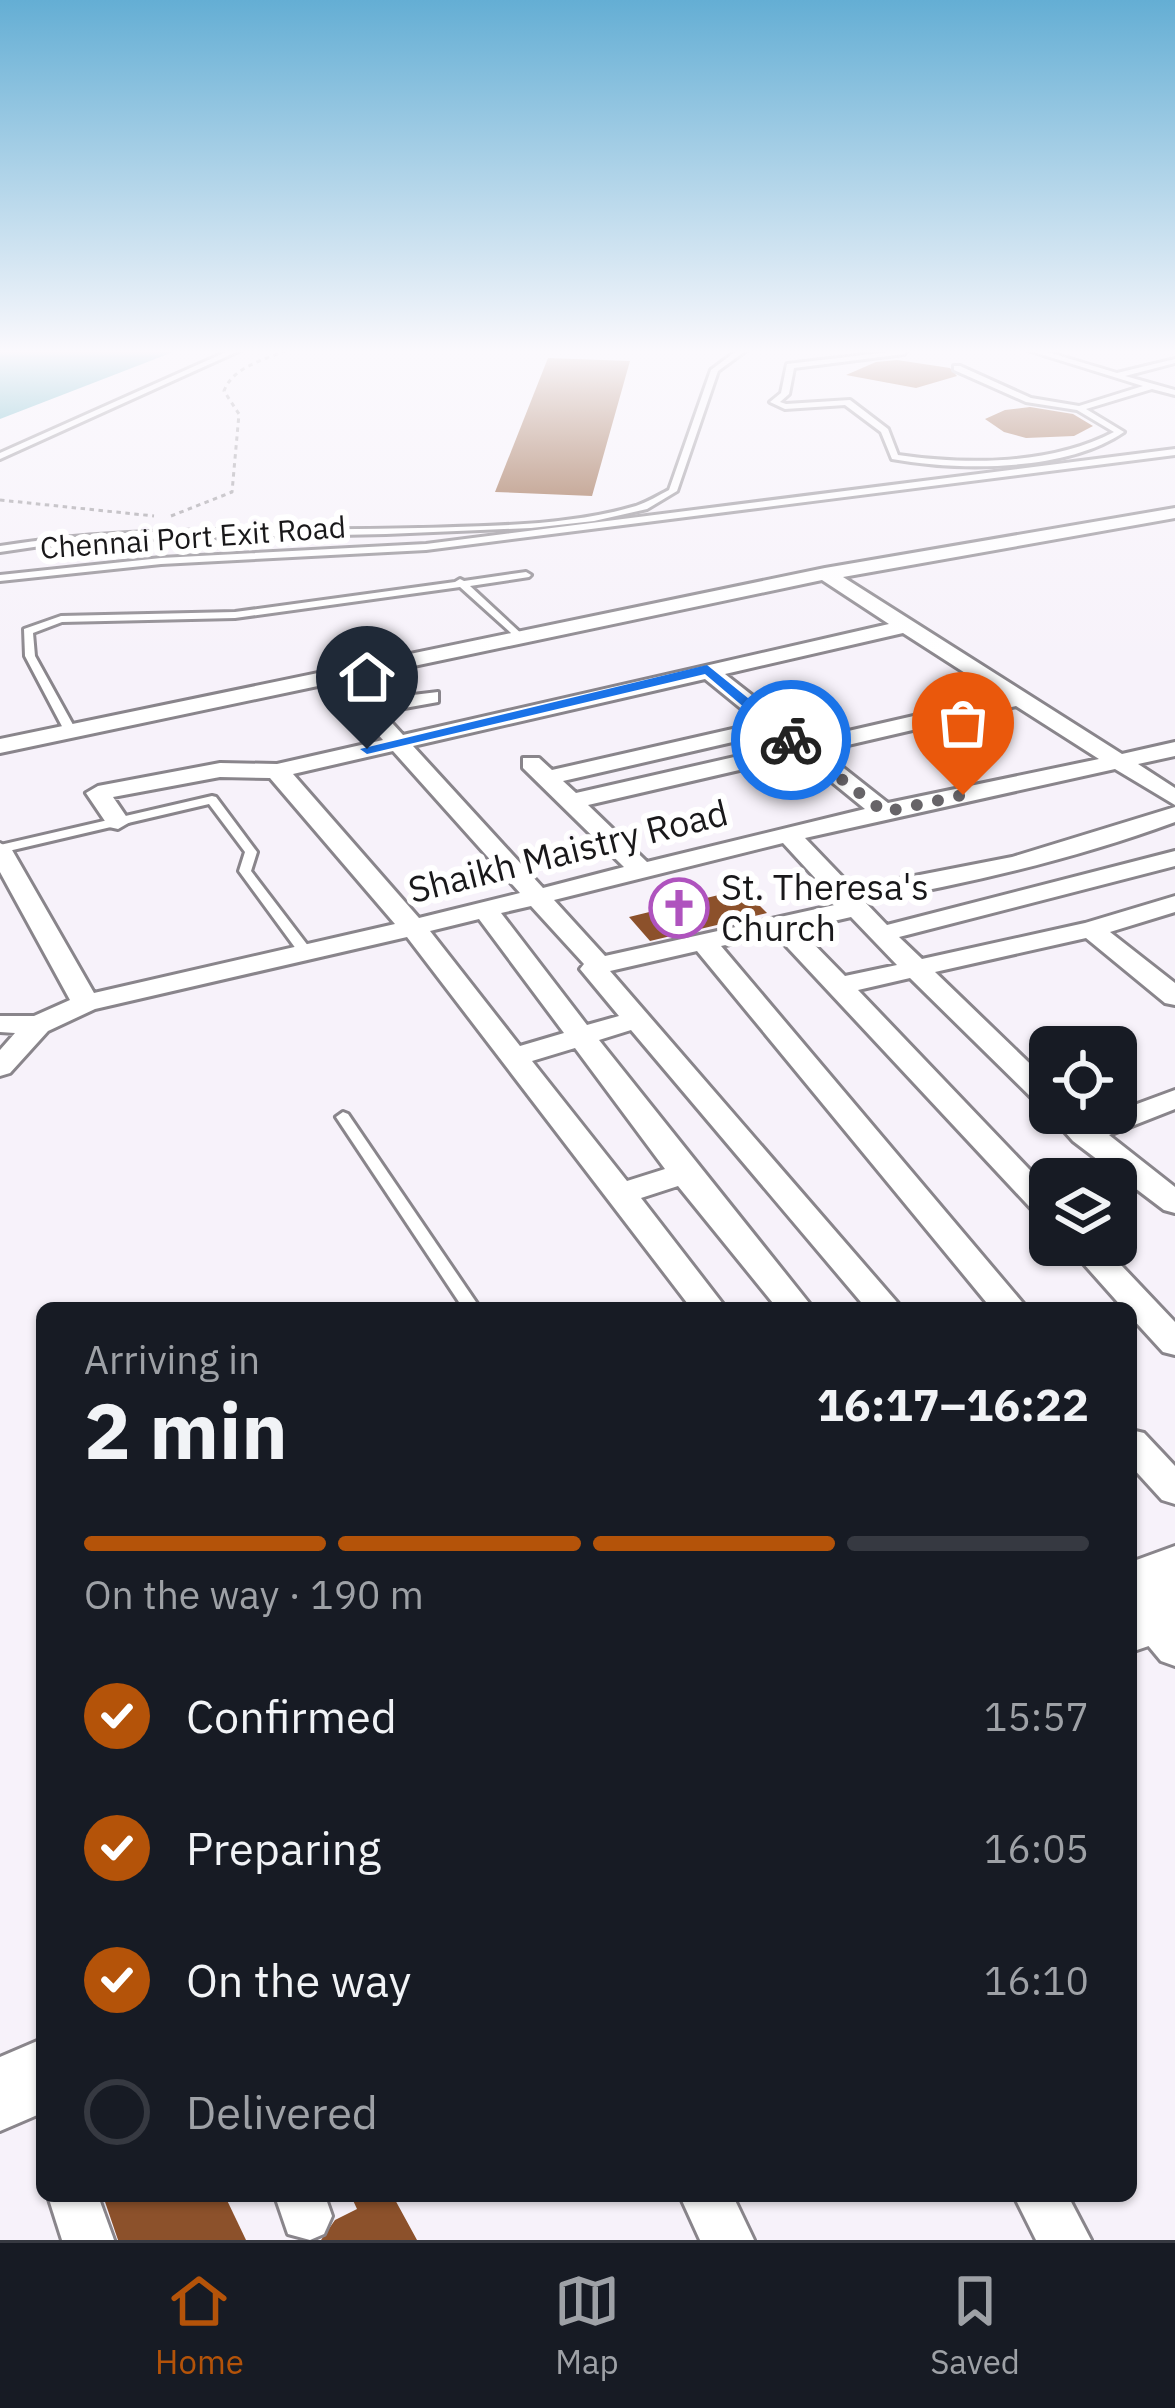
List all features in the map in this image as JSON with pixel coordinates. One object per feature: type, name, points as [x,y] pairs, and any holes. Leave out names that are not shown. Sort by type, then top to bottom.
[{"type":"street","points":[[0,746],[825,574],[1175,513]]},
{"type":"street","points":[[825,574],[1175,797]]},
{"type":"street","points":[[118,822],[98,793],[220,770],[277,772],[910,626]]},
{"type":"street","points":[[707,670],[884,812]]},
{"type":"street","points":[[339,678],[599,965]]},
{"type":"street","points":[[365,708],[430,697]]},
{"type":"street","points":[[574,801],[1022,698]]},
{"type":"street","points":[[644,872],[540,771],[774,726]]},
{"type":"street","name":"Shaikh Maistry Road","points":[[0,1066],[38,1025],[86,1003],[415,930],[484,908],[884,812],[1175,749]]},
{"type":"street","points":[[277,772],[415,930],[704,1302]]},
{"type":"street","points":[[880,1302],[594,969],[1118,836],[1175,814]]},
{"type":"street","points":[[790,836],[881,934],[1029,1079]]},
{"type":"street","points":[[2,856],[86,1003]]},
{"type":"street","points":[[881,934],[1175,858]]},
{"type":"street","points":[[839,986],[1091,929],[1175,904]]},
{"type":"street","points":[[484,908],[685,1173],[791,1302]]},
{"type":"street","points":[[779,922],[1029,1188]]},
{"type":"street","points":[[1091,929],[1175,997]]},
{"type":"street","points":[[704,941],[1005,1302]]},
{"type":"street","points":[[514,1057],[638,1019]]},
{"type":"street","points":[[0,1024],[38,1025]]},
{"type":"street","points":[[1137,1108],[1175,1099]]},
{"type":"street","points":[[1086,1134],[1174,1200]]},
{"type":"street","points":[[620,1194],[685,1173]]},
{"type":"street","points":[[1104,1266],[1170,1330]]},
{"type":"street","points":[[1137,1449],[1175,1490]]},
{"type":"street","points":[[75,2202],[88,2240]]},
{"type":"street","points":[[708,2202],[728,2240]]},
{"type":"street","points":[[1043,2202],[1065,2240]]},
{"type":"lane","points":[[0,545],[202,529],[250,533],[427,530],[580,519],[664,501],[686,454]]},
{"type":"lane","points":[[894,454],[920,462],[1054,454]]},
{"type":"lane","name":"Chennai Port Exit Road","points":[[0,578],[161,561],[426,547],[1164,454]]},
{"type":"lane","points":[[664,501],[673,519]]},
{"type":"lane","points":[[71,732],[30,656],[28,632],[73,618],[273,612],[526,575]]},
{"type":"lane","points":[[460,582],[521,639]]},
{"type":"lane","points":[[178,598],[192,616]]},
{"type":"lane","points":[[2,856],[212,800],[251,852],[244,871],[307,954]]},
{"type":"lane","points":[[343,1117],[468,1302]]},
{"type":"path","points":[[0,500],[168,517],[232,492],[235,454]]},
{"type":"building","points":[[510,454],[604,454],[592,496],[495,492]]},
{"type":"building","points":[[743,889],[767,913],[650,941],[629,917]]},
{"type":"building","points":[[105,2202],[228,2202],[246,2240],[118,2240]]},
{"type":"building","points":[[354,2202],[396,2202],[417,2240],[321,2240],[335,2220],[357,2209]]},
{"type":"way so far","points":[[791,740],[884,812],[963,795]]},
{"type":"place","name":"St. Theresa's Church","points":[[679,908]]},
{"type":"route","points":[[367,749],[707,670],[791,740]]}]
